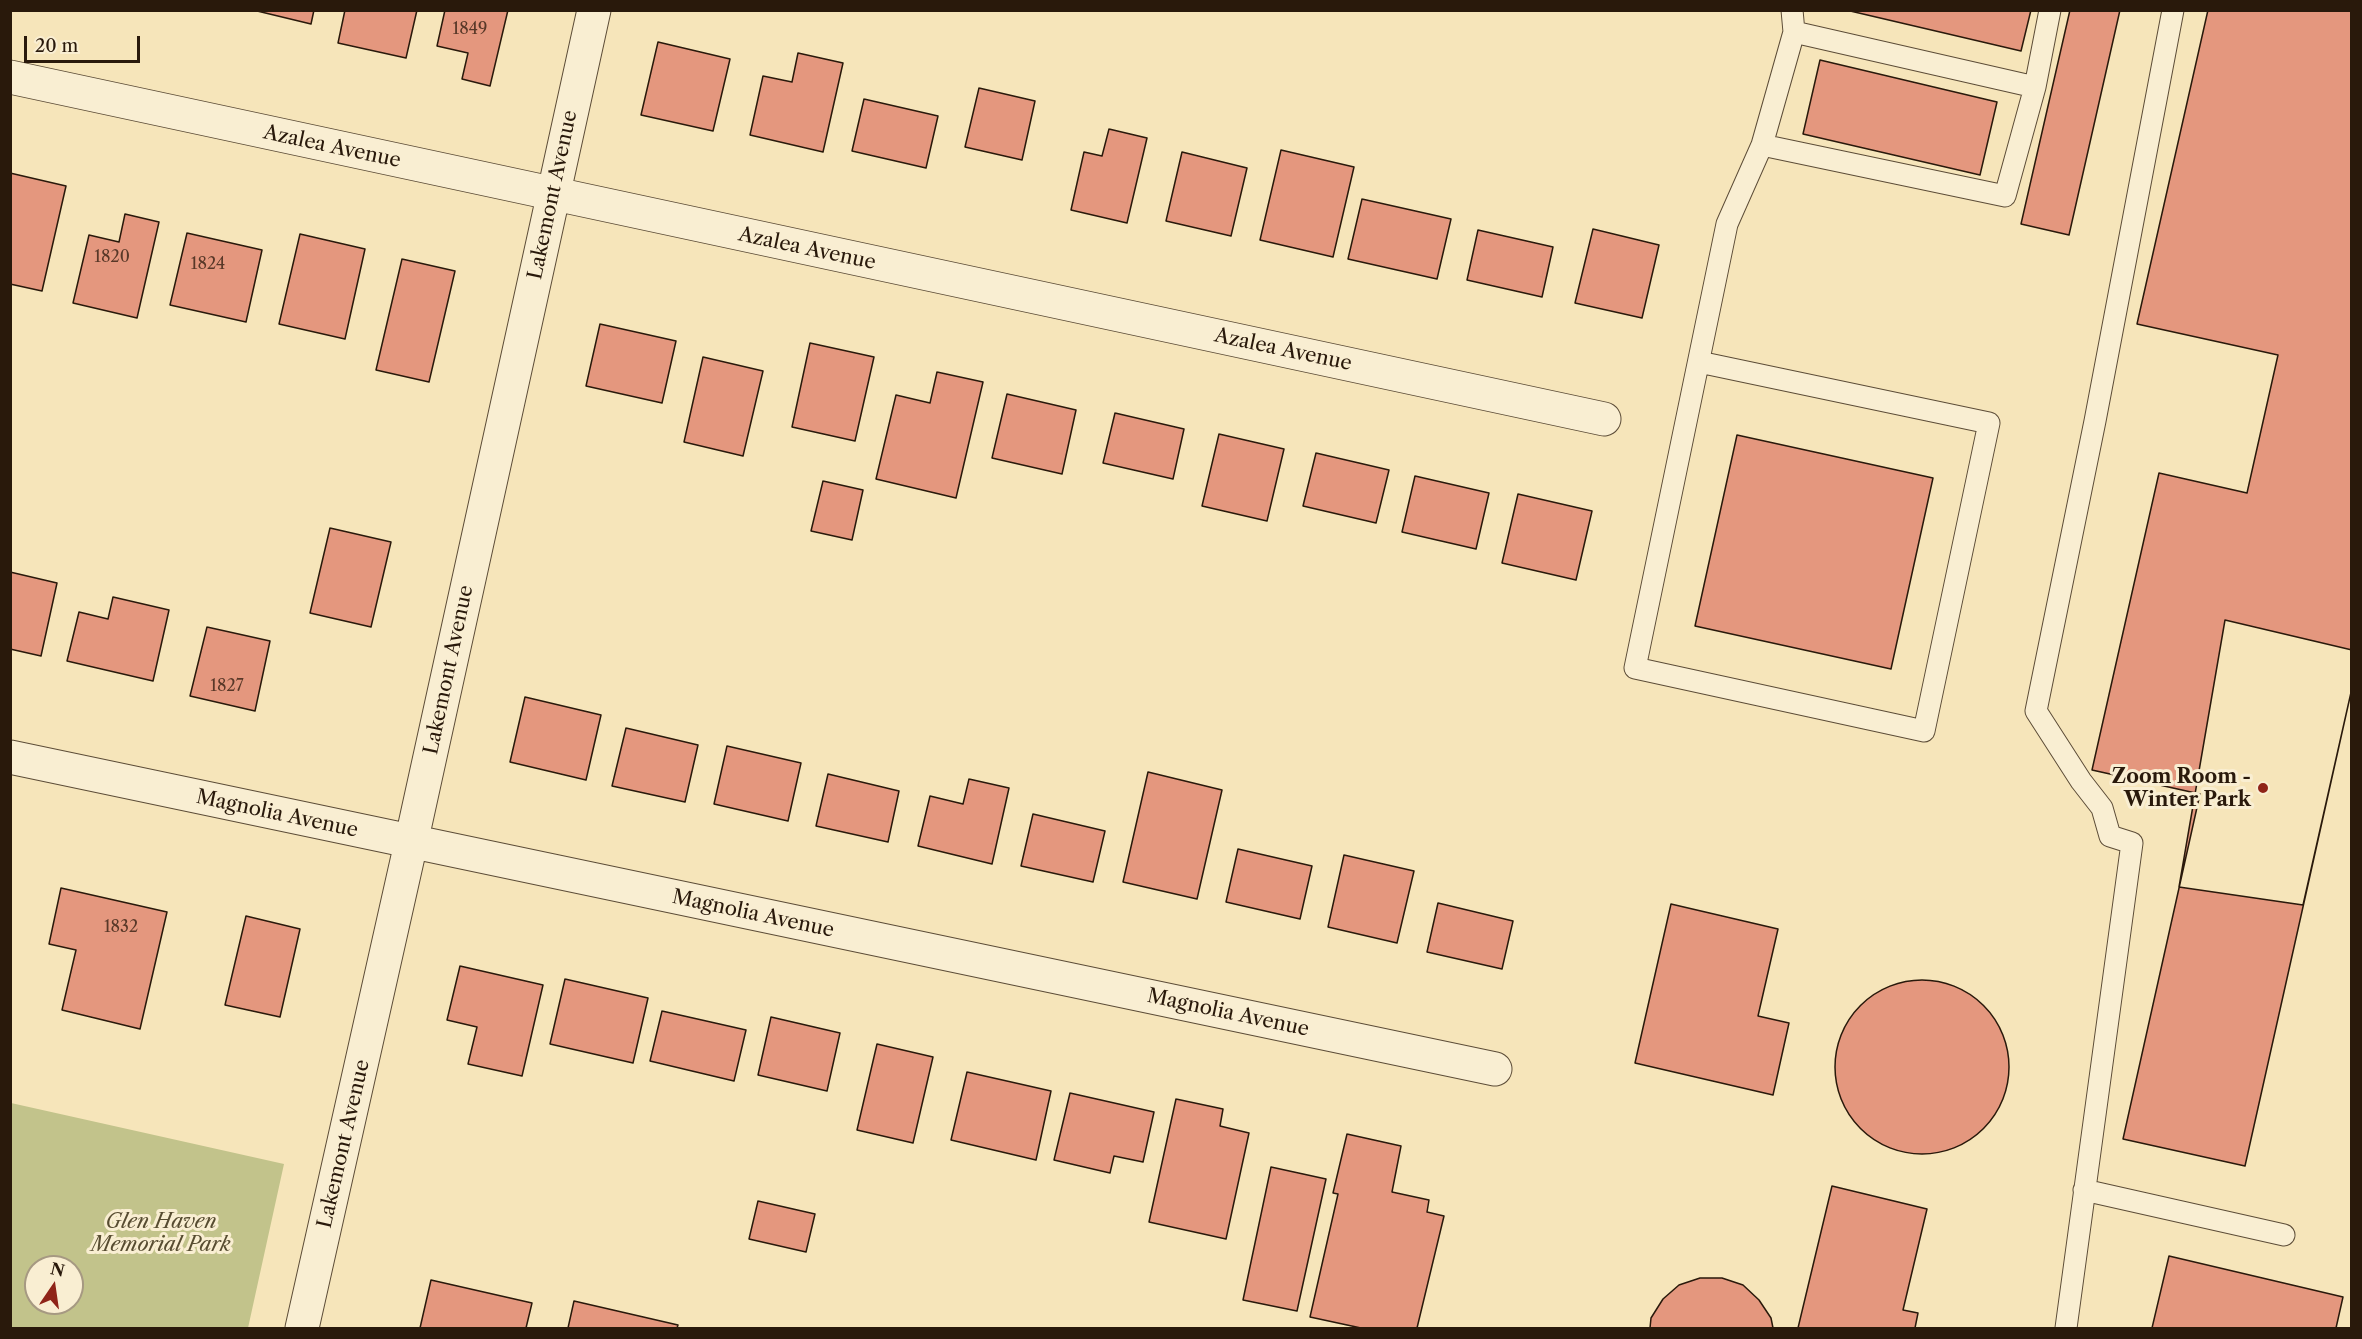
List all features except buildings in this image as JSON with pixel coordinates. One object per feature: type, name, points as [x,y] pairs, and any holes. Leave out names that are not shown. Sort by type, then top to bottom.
[{"type":"street","name":"Lakemont Avenue","points":[[302,1329],[594,10]]},
{"type":"street","name":"Azalea Avenue","points":[[10,77],[1604,419]]},
{"type":"street","name":"Magnolia Avenue","points":[[10,757],[1495,1069]]},
{"type":"lane","points":[[1699,362],[1989,423],[1924,731],[1635,668],[1727,224],[1762,145],[1794,32],[1792,10]]},
{"type":"lane","points":[[1762,145],[2005,196],[2035,87],[2050,10]]},
{"type":"lane","points":[[2066,1329],[2132,843],[2110,836],[2102,808],[2080,781],[2036,711],[2095,421],[2173,10]]},
{"type":"lane","points":[[1794,32],[2035,87]]},
{"type":"lane","points":[[2084,1190],[2284,1235]]},
{"type":"green space","name":"Glen Haven Memorial Park","points":[[11,1103],[284,1164],[248,1328],[11,1328]]},
{"type":"place","name":"Zoom Room - Winter Park","points":[[2263,788]]}]
